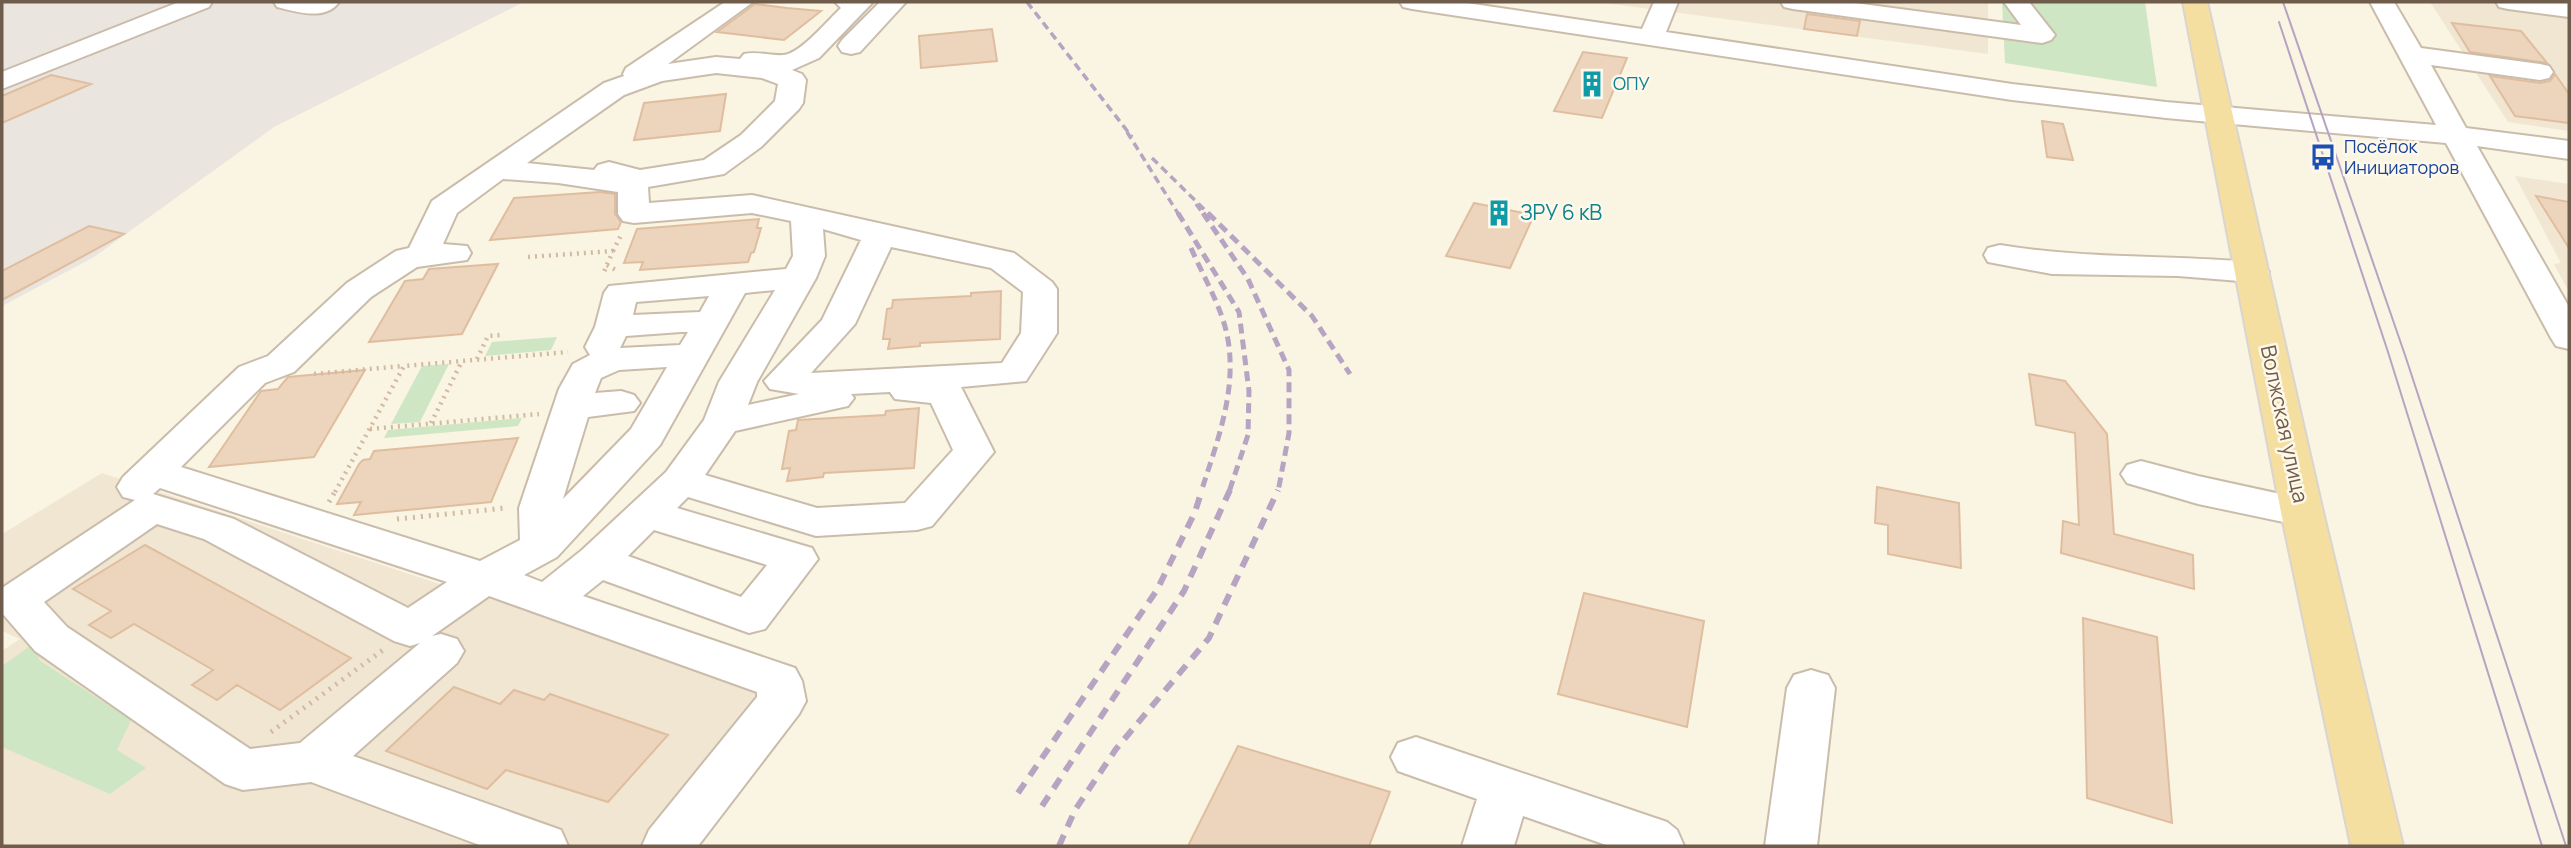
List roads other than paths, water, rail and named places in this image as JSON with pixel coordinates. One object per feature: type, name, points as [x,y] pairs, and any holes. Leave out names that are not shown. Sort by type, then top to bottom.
[{"type":"main road","name":"Волжская улица","points":[[2195,2],[2219,113],[2225,155],[2377,846]]},
{"type":"street","points":[[2,81],[200,2]]},
{"type":"street","points":[[286,2],[314,7],[327,2]]},
{"type":"street","points":[[531,845],[312,762],[243,770],[51,639],[16,600],[153,490],[252,375],[281,365],[359,290],[408,258],[439,255],[443,208],[741,2]]},
{"type":"street","points":[[667,52],[790,63],[810,52],[860,3],[847,2]]},
{"type":"street","points":[[851,46],[894,2]]},
{"type":"street","points":[[1412,2],[2012,92],[2166,110],[2456,135],[2569,150]]},
{"type":"street","points":[[1651,37],[1666,2]]},
{"type":"street","points":[[1793,2],[2042,35],[2016,2]]},
{"type":"street","points":[[2382,2],[2569,338]]},
{"type":"street","points":[[2508,2],[2569,24]]},
{"type":"street","points":[[2412,55],[2540,72]]},
{"type":"street","points":[[525,150],[640,179],[713,168],[751,141],[789,103],[792,80],[766,70],[716,65],[657,74],[614,89]]},
{"type":"street","points":[[497,170],[558,174],[633,185],[634,214],[752,204],[806,214],[880,235],[1002,260],[1040,289],[1039,333],[1013,373],[821,385],[783,381],[737,382]]},
{"type":"street","points":[[549,600],[597,561],[680,481],[722,422],[737,382],[799,278],[809,256],[806,214]]},
{"type":"street","points":[[783,381],[837,324],[880,235]]},
{"type":"street","points":[[2000,255],[2052,264],[2178,266],[2252,272]]},
{"type":"street","points":[[580,363],[613,327],[621,293],[732,286],[799,278]]},
{"type":"street","points":[[312,762],[484,578],[542,547],[646,436],[732,286]]},
{"type":"street","points":[[613,327],[681,321],[710,323]]},
{"type":"street","points":[[580,363],[650,356],[692,356]]},
{"type":"street","points":[[542,547],[540,508],[555,416],[586,370],[580,363]]},
{"type":"street","points":[[680,481],[816,522],[917,516],[974,452],[945,393],[875,390],[722,422]]},
{"type":"street","points":[[555,416],[621,403]]},
{"type":"street","points":[[2141,474],[2198,490],[2302,512]]},
{"type":"street","points":[[153,490],[317,524],[549,600],[778,681],[782,701],[668,846]]},
{"type":"street","points":[[153,490],[219,529],[426,640]]},
{"type":"street","points":[[597,561],[749,617],[797,559],[646,513]]},
{"type":"street","points":[[1791,846],[1811,688]]},
{"type":"street","points":[[1416,757],[1649,838],[1658,846]]},
{"type":"street","points":[[1488,846],[1506,788]]},
{"type":"tram line","points":[[2283,2],[2405,355],[2566,846]]},
{"type":"tram line","points":[[2279,22],[2388,352],[2542,846]]},
{"type":"railway","points":[[1027,2],[1132,137]]},
{"type":"railway","points":[[1127,132],[1179,215]]},
{"type":"railway","points":[[1152,158],[1210,215]]},
{"type":"railway","points":[[1196,204],[1204,215]]},
{"type":"railway","points":[[1178,213],[1239,312],[1249,391],[1248,435],[1229,492]]},
{"type":"railway","points":[[1203,213],[1248,279],[1289,370],[1289,433],[1278,492]]},
{"type":"railway","points":[[1208,213],[1312,316],[1350,374]]},
{"type":"railway","points":[[1191,248],[1222,317],[1230,361],[1226,406],[1201,492]]},
{"type":"railway","points":[[1018,793],[1157,590],[1195,512],[1202,490]]},
{"type":"railway","points":[[1042,806],[1184,591],[1230,490]]},
{"type":"railway","points":[[1059,846],[1075,810],[1116,749],[1209,638],[1278,490]]},
{"type":"place","name":"ОПУ","points":[[1592,84]]},
{"type":"place","name":"Посёлок Инициаторов","points":[[2323,157]]},
{"type":"place","name":"ЗРУ 6 кВ","points":[[1499,213]]}]
